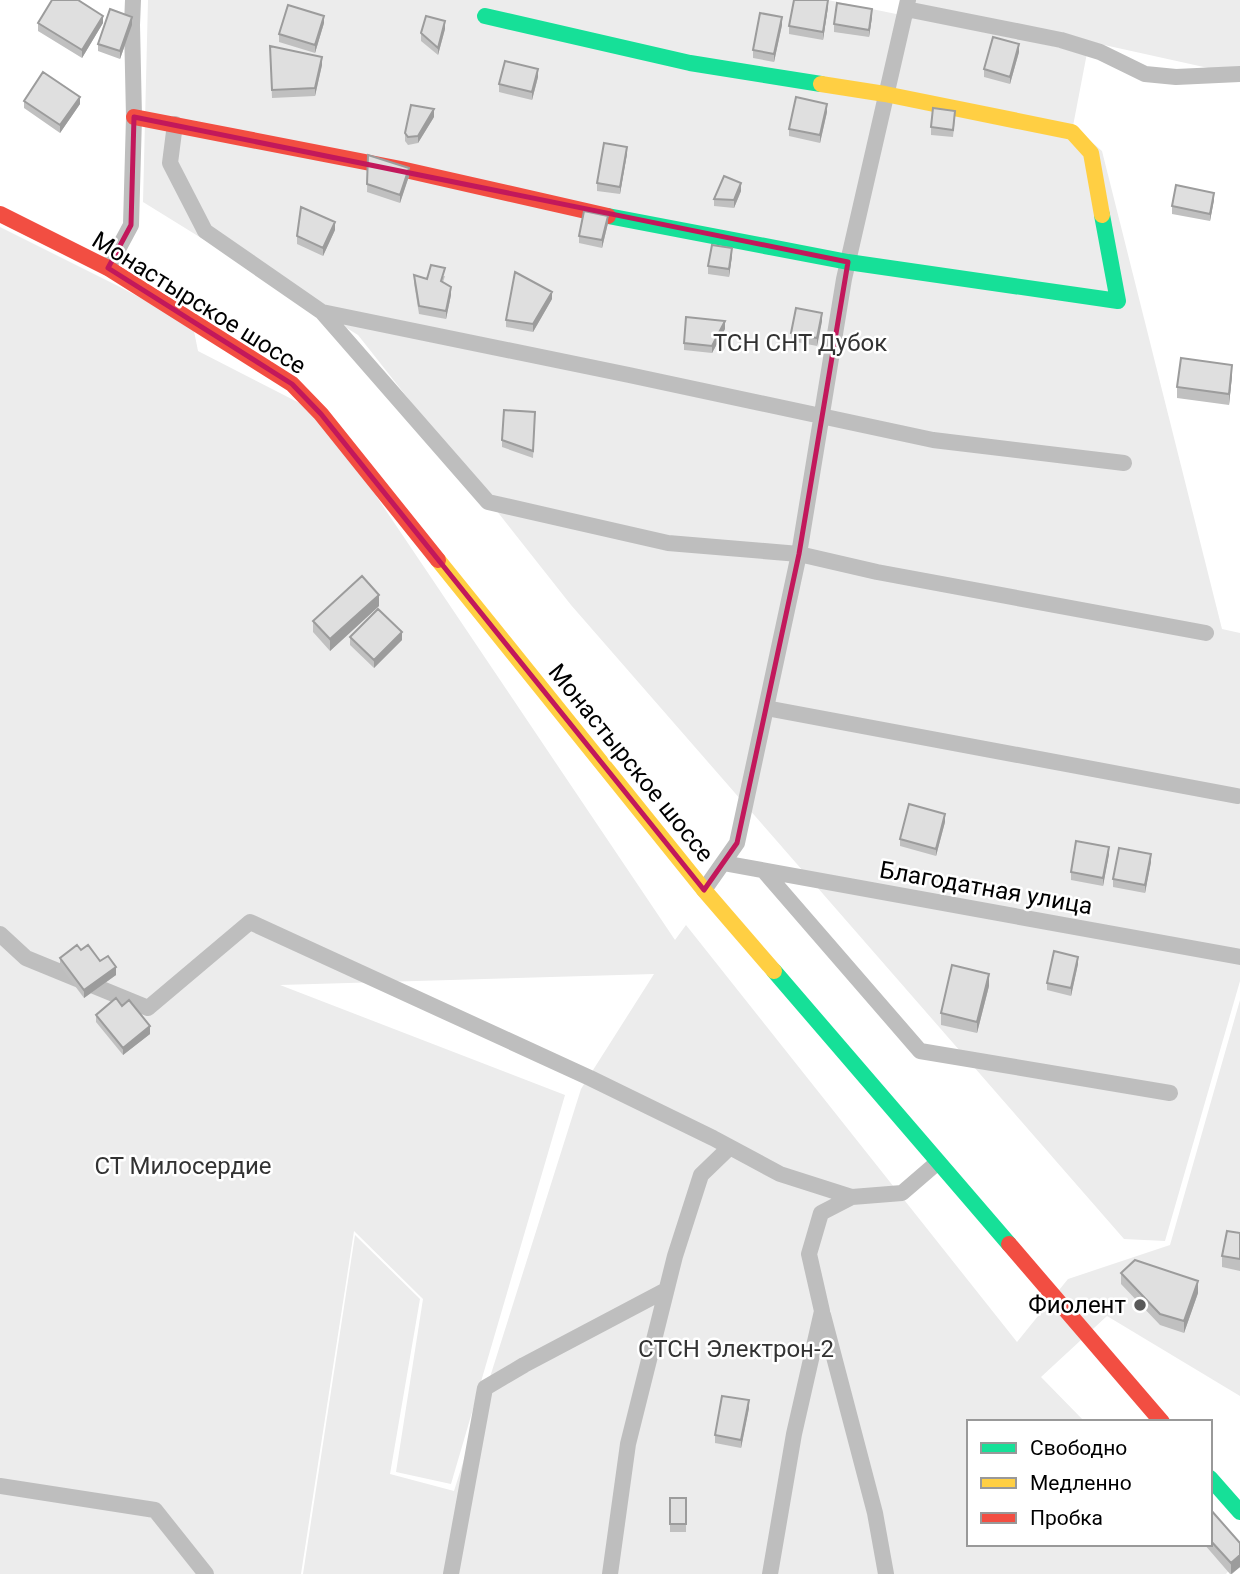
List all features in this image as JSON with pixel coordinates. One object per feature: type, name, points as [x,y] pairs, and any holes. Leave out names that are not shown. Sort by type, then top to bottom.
[{"type":"street","points":[[108,268],[131,225],[133,0]]},
{"type":"street","points":[[704,890],[737,843],[799,554],[844,279],[907,5],[1061,40],[1100,52],[1145,74],[1176,77],[1240,74]]},
{"type":"street","points":[[134,117],[401,169],[628,220],[848,262],[1118,301],[1091,153],[1072,132],[885,94],[691,63],[485,16]]},
{"type":"street","points":[[175,124],[170,163],[205,231],[322,312],[488,502],[668,543],[799,554],[877,572],[1206,633]]},
{"type":"street","name":"Монастырское шоссе","points":[[0,214],[108,268],[292,384],[321,414],[704,890],[1160,1420]]},
{"type":"street","points":[[322,312],[933,440],[1124,463]]},
{"type":"street","points":[[766,708],[1237,796]]},
{"type":"street","name":"Благодатная улица","points":[[723,863],[1240,957]]},
{"type":"street","points":[[764,871],[920,1051],[1170,1093]]},
{"type":"street","points":[[0,934],[26,958],[148,1008],[250,922],[590,1078],[780,1174],[852,1196],[902,1193],[938,1162]]},
{"type":"street","points":[[610,1574],[628,1444],[674,1256],[701,1175],[730,1147]]},
{"type":"street","points":[[852,1196],[821,1213],[810,1254],[822,1311],[875,1513],[886,1574]]},
{"type":"street","points":[[451,1574],[485,1388],[523,1365],[666,1290]]},
{"type":"street","points":[[770,1574],[794,1434],[822,1311]]},
{"type":"street","points":[[1212,1480],[1240,1512]]},
{"type":"street","points":[[0,1486],[155,1510],[206,1574]]},
{"type":"highlighted area","points":[[134,117],[848,262],[799,554],[737,843],[704,890],[321,414],[292,384],[108,268],[131,225]]},
{"type":"green space","name":"ТСН СНТ Дубок","points":[[148,0],[828,0],[1087,53],[1073,126],[1102,151],[1222,629],[1240,633],[1240,981],[1165,1241],[1124,1239],[571,605],[358,335],[143,202]]},
{"type":"green space","points":[[900,0],[1240,0],[1240,75]]},
{"type":"green space","points":[[0,227],[193,326],[198,351],[321,414],[675,940],[686,925],[1017,1342],[1068,1279],[1170,1245],[1240,1000],[1240,1396],[1107,1316],[1041,1377],[1083,1420],[967,1420],[967,1546],[1207,1546],[1230,1569],[1226,1574],[303,1574],[355,1235],[420,1299],[390,1474],[454,1491],[581,1089],[654,974],[280,985],[565,1095],[451,1484],[396,1472],[423,1299],[354,1231],[301,1574],[0,1574]]},
{"type":"building","points":[[52,0],[78,0],[103,16],[82,50],[38,23]]},
{"type":"building","points":[[794,0],[828,0],[823,32],[789,26]]},
{"type":"building","points":[[837,3],[872,9],[869,30],[834,24]]},
{"type":"building","points":[[288,5],[324,16],[315,45],[279,34]]},
{"type":"building","points":[[110,9],[132,17],[120,51],[98,44]]},
{"type":"building","points":[[760,13],[782,17],[774,54],[753,50]]},
{"type":"building","points":[[426,16],[445,21],[438,48],[421,33]]},
{"type":"building","points":[[993,37],[1019,44],[1010,77],[984,69]]},
{"type":"building","points":[[270,46],[322,57],[315,88],[272,90]]},
{"type":"building","points":[[505,61],[538,69],[532,92],[499,84]]},
{"type":"building","points":[[43,72],[80,97],[60,125],[24,101]]},
{"type":"building","points":[[796,97],[827,104],[820,135],[789,129]]},
{"type":"building","points":[[411,105],[434,109],[418,136],[408,137],[405,133]]},
{"type":"building","points":[[933,108],[955,111],[953,130],[931,127]]},
{"type":"building","points":[[604,143],[627,147],[620,187],[597,183]]},
{"type":"building","points":[[368,155],[409,168],[400,195],[367,184]]},
{"type":"building","points":[[724,176],[741,183],[734,200],[714,199]]},
{"type":"building","points":[[1176,185],[1214,193],[1210,214],[1172,206]]},
{"type":"building","points":[[301,207],[335,222],[323,248],[297,236]]},
{"type":"building","points":[[584,211],[608,216],[602,240],[579,236]]},
{"type":"building","points":[[712,245],[732,248],[729,269],[708,266]]},
{"type":"building","points":[[431,265],[445,268],[441,281],[451,287],[446,311],[419,306],[414,275],[427,279]]},
{"type":"building","points":[[515,272],[552,292],[533,324],[506,320]]},
{"type":"building","points":[[796,308],[822,313],[817,338],[791,333]]},
{"type":"building","points":[[686,317],[725,321],[712,346],[684,343]]},
{"type":"building","points":[[1181,358],[1232,365],[1229,394],[1177,387]]},
{"type":"building","points":[[504,410],[535,412],[533,451],[502,440]]},
{"type":"building","points":[[362,576],[379,595],[330,639],[313,621]]},
{"type":"building","points":[[378,609],[402,632],[374,660],[350,637]]},
{"type":"building","points":[[909,804],[945,814],[936,849],[900,839]]},
{"type":"building","points":[[1076,841],[1109,847],[1103,878],[1071,872]]},
{"type":"building","points":[[1119,848],[1151,854],[1145,885],[1113,879]]},
{"type":"building","points":[[77,945],[81,950],[88,945],[100,961],[108,956],[116,967],[84,990],[60,958]]},
{"type":"building","points":[[1054,951],[1078,957],[1071,988],[1047,983]]},
{"type":"building","points":[[952,965],[989,974],[977,1022],[941,1013]]},
{"type":"building","points":[[116,998],[122,1006],[129,1000],[150,1026],[123,1048],[96,1015]]},
{"type":"building","points":[[1227,1231],[1240,1233],[1240,1259],[1222,1256]]},
{"type":"building","points":[[1135,1260],[1198,1281],[1184,1321],[1160,1314],[1121,1273]]},
{"type":"building","points":[[722,1396],[749,1400],[741,1440],[715,1435]]},
{"type":"building","points":[[670,1498],[686,1498],[686,1524],[670,1524]]},
{"type":"building","points":[[1212,1511],[1240,1543],[1240,1555],[1231,1563],[1212,1542]]},
{"type":"traffic: fast","points":[[485,16],[690,63],[821,84]]},
{"type":"traffic: fast","points":[[608,216],[848,262],[1118,301],[1102,215]]},
{"type":"traffic: fast","points":[[774,971],[1009,1244]]},
{"type":"traffic: fast","points":[[1212,1480],[1240,1512]]},
{"type":"traffic: slow","points":[[821,84],[885,94],[1072,132],[1091,153],[1102,215]]},
{"type":"traffic: slow","points":[[438,560],[704,890],[774,971]]},
{"type":"traffic: jam","points":[[134,117],[401,169],[608,216]]},
{"type":"traffic: jam","points":[[0,214],[108,268],[292,384],[321,414],[438,560]]},
{"type":"traffic: jam","points":[[1009,1244],[1160,1420]]},
{"type":"place","name":"Фиолент","points":[[1140,1305]]},
{"type":"park label","name":"СТ Милосердие","points":[[183,1166]]},
{"type":"park label","name":"СТСН Электрон-2","points":[[736,1349]]}]
